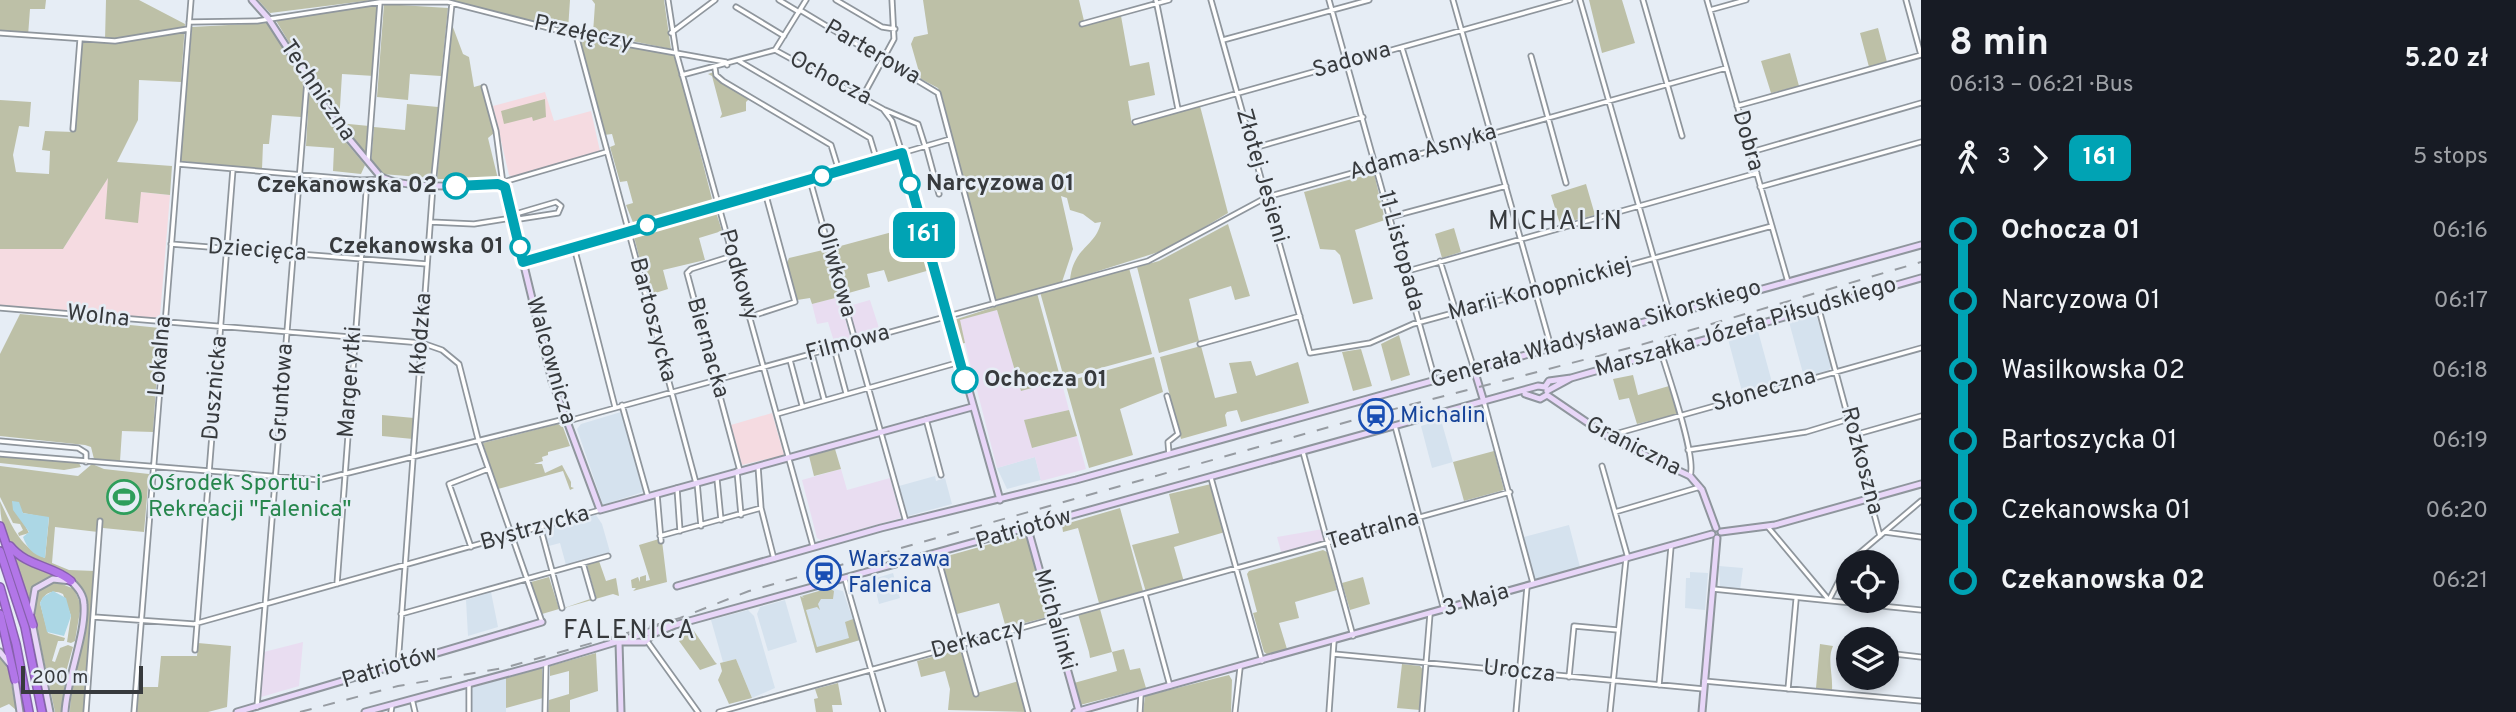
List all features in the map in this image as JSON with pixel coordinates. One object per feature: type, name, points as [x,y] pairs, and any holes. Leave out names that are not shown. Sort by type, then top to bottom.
[{"type":"highway","points":[[0,526],[33,625]]},
{"type":"highway","points":[[6,540],[30,564],[63,575],[71,581]]},
{"type":"highway","points":[[0,551],[25,627],[42,712]]},
{"type":"highway","points":[[0,587],[16,644],[29,712]]},
{"type":"highway","points":[[0,614],[15,680]]},
{"type":"main road","name":"Techniczna","points":[[252,0],[268,18],[335,122],[386,179]]},
{"type":"main road","points":[[523,262],[902,153]]},
{"type":"main road","name":"Ochocza","points":[[902,153],[1000,500]]},
{"type":"main road","points":[[386,179],[433,185],[503,186]]},
{"type":"main road","name":"Walcownicza","points":[[503,186],[552,381],[600,510]]},
{"type":"main road","name":"Generała Władysława Sikorskiego","points":[[1190,448],[1921,245]]},
{"type":"main road","name":"Marszałka Józefa Piłsudskiego","points":[[1534,392],[1538,386],[1545,393],[1549,381],[1921,278]]},
{"type":"main road","points":[[1474,369],[1484,402]]},
{"type":"main road","points":[[1211,478],[1484,402],[1534,392]]},
{"type":"main road","name":"Graniczna","points":[[1534,392],[1545,393],[1562,408],[1608,436],[1690,476],[1700,487],[1717,533],[1702,712]]},
{"type":"main road","name":"Bystrzycka","points":[[600,510],[972,407]]},
{"type":"main road","name":"Patriotów","points":[[677,586],[906,522],[1000,500],[1190,448]]},
{"type":"main road","name":"Patriotów","points":[[617,642],[646,638],[675,625],[1211,478]]},
{"type":"main road","name":"3 Maja","points":[[1080,711],[1101,708],[1141,694],[1717,533],[1767,526],[1921,484]]},
{"type":"main road","name":"Michalinki","points":[[1028,529],[1080,711]]},
{"type":"main road","points":[[50,712],[33,625],[31,600],[36,589],[54,579],[71,581],[84,604],[67,692],[67,712]]},
{"type":"main road","name":"Patriotów","points":[[237,712],[542,622]]},
{"type":"main road","points":[[637,634],[646,638]]},
{"type":"main road","name":"Patriotów","points":[[365,712],[546,663],[637,634],[646,638]]},
{"type":"main road","points":[[617,642],[621,712]]},
{"type":"main road","points":[[0,652],[8,662],[15,680],[20,712]]},
{"type":"street","name":"Lokalna","points":[[134,712],[191,0]]},
{"type":"street","name":"Podkowy","points":[[668,0],[671,33],[682,75],[814,548]]},
{"type":"street","points":[[671,33],[715,0]]},
{"type":"street","name":"Parterowa","points":[[779,0],[938,93],[993,304]]},
{"type":"street","points":[[682,75],[775,50],[806,0]]},
{"type":"street","points":[[835,0],[881,27],[895,29]]},
{"type":"street","points":[[863,96],[894,39],[892,0]]},
{"type":"street","points":[[1082,24],[1169,0]]},
{"type":"street","name":"Złotej Jesieni","points":[[1211,0],[1310,353]]},
{"type":"street","name":"11 Listopada","points":[[1329,0],[1436,380]]},
{"type":"street","points":[[1223,40],[1369,0]]},
{"type":"street","points":[[1453,0],[1551,347]]},
{"type":"street","name":"Sadowa","points":[[1135,122],[1570,0]]},
{"type":"street","points":[[1580,0],[1670,315]]},
{"type":"street","points":[[1643,0],[1682,136]]},
{"type":"street","name":"Dobra","points":[[1707,0],[1788,282]]},
{"type":"street","points":[[1710,10],[1746,0]]},
{"type":"street","points":[[1737,106],[1921,55],[1906,0]]},
{"type":"street","name":"Przełęczy","points":[[189,22],[257,21],[380,2],[452,3],[576,35],[676,52],[726,62],[727,65]]},
{"type":"street","points":[[368,162],[380,2]]},
{"type":"street","points":[[1156,2],[1178,109]]},
{"type":"street","name":"Kłodzka","points":[[399,665],[430,222],[452,3]]},
{"type":"street","points":[[736,7],[784,36]]},
{"type":"street","points":[[0,33],[121,39],[188,29]]},
{"type":"street","name":"Bartoszycka","points":[[576,35],[697,482],[701,526]]},
{"type":"street","points":[[73,129],[80,39]]},
{"type":"street","points":[[1402,47],[1433,149]]},
{"type":"street","name":"Ochocza","points":[[775,50],[883,109],[918,124],[925,147]]},
{"type":"street","points":[[1531,56],[1566,183]]},
{"type":"street","points":[[739,61],[870,138],[877,161]]},
{"type":"street","points":[[715,68],[716,75],[723,81],[829,144],[839,171]]},
{"type":"street","name":"Adama Asnyka","points":[[1130,265],[1167,253],[1266,197],[1726,68]]},
{"type":"street","name":"Gruntowa","points":[[257,706],[307,79]]},
{"type":"street","name":"Walcownicza","points":[[484,87],[496,131],[503,186]]},
{"type":"street","points":[[1751,152],[1921,103]]},
{"type":"street","name":"Ochocza","points":[[883,109],[892,121],[902,153]]},
{"type":"street","points":[[1253,148],[1363,117]]},
{"type":"street","points":[[902,153],[950,139]]},
{"type":"street","points":[[1760,187],[1921,142]]},
{"type":"street","points":[[925,147],[939,194]]},
{"type":"street","points":[[503,186],[509,180],[606,152]]},
{"type":"street","points":[[177,164],[367,180],[386,179]]},
{"type":"street","name":"Dusznicka","points":[[195,650],[233,169]]},
{"type":"street","points":[[1404,272],[1757,173]]},
{"type":"street","name":"Margerytki","points":[[337,584],[367,180]]},
{"type":"street","name":"Oliwkowa","points":[[810,180],[906,522]]},
{"type":"street","points":[[1390,217],[1507,186]]},
{"type":"street","points":[[749,317],[790,306],[795,299],[765,192]]},
{"type":"street","points":[[430,222],[474,224],[558,213],[561,206],[556,202],[513,218]]},
{"type":"street","name":"Marii Konopnickiej","points":[[1310,353],[1370,343],[1419,323],[1772,226]]},
{"type":"street","name":"Dziecięca","points":[[171,244],[428,264]]},
{"type":"street","points":[[573,247],[615,407]]},
{"type":"street","name":"Biernacka","points":[[732,256],[688,271],[739,471],[740,514]]},
{"type":"street","points":[[1440,261],[1474,369]]},
{"type":"street","name":"Filmowa","points":[[0,454],[276,478],[317,480],[344,477],[478,439],[566,420],[947,318],[1130,265]]},
{"type":"street","name":"Rozkoszna","points":[[1818,306],[1880,536]]},
{"type":"street","name":"Wolna","points":[[0,308],[163,324],[422,343],[446,352],[457,361],[463,374],[478,439]]},
{"type":"street","points":[[1200,344],[1300,316]]},
{"type":"street","points":[[834,348],[846,393]]},
{"type":"street","name":"Słoneczna","points":[[1608,436],[1921,348]]},
{"type":"street","points":[[1661,352],[1693,468],[1690,476]]},
{"type":"street","points":[[812,354],[824,399]]},
{"type":"street","points":[[790,360],[802,405]]},
{"type":"street","points":[[777,414],[867,386],[960,362]]},
{"type":"street","points":[[1167,396],[1178,434],[1168,442],[1169,454]]},
{"type":"street","points":[[1484,402],[1510,492],[1530,586],[1516,712]]},
{"type":"street","points":[[622,405],[648,497]]},
{"type":"street","points":[[1854,435],[1921,416]]},
{"type":"street","points":[[926,419],[942,475]]},
{"type":"street","points":[[1688,450],[1806,432],[1849,419]]},
{"type":"street","points":[[1395,426],[1444,610]]},
{"type":"street","points":[[478,439],[542,622]]},
{"type":"street","points":[[0,441],[81,449],[86,453],[86,462]]},
{"type":"street","points":[[1303,452],[1353,636]]},
{"type":"street","points":[[758,466],[761,508],[774,559]]},
{"type":"street","points":[[1602,466],[1627,559],[1610,712]]},
{"type":"street","points":[[471,547],[449,484],[488,469]]},
{"type":"street","points":[[717,477],[721,520]]},
{"type":"street","points":[[1211,478],[1262,661]]},
{"type":"street","points":[[1615,512],[1700,487]]},
{"type":"street","points":[[677,488],[680,531]]},
{"type":"street","name":"Teatralna","points":[[1237,569],[1510,492]]},
{"type":"street","points":[[657,494],[661,539],[761,508]]},
{"type":"street","points":[[1863,550],[1921,501]]},
{"type":"street","name":"Bystrzycka","points":[[94,617],[197,623],[600,510]]},
{"type":"street","points":[[86,712],[100,521]]},
{"type":"street","points":[[540,526],[562,608]]},
{"type":"street","points":[[1767,526],[1828,601]]},
{"type":"street","points":[[1885,532],[1921,537]]},
{"type":"street","points":[[1659,685],[1671,547]]},
{"type":"street","points":[[937,554],[976,694]]},
{"type":"street","points":[[401,614],[608,555]]},
{"type":"street","points":[[583,563],[593,598]]},
{"type":"street","name":"Derkaczy","points":[[719,712],[1237,569]]},
{"type":"street","points":[[845,579],[883,712]]},
{"type":"street","points":[[1828,601],[1836,586]]},
{"type":"street","points":[[1713,589],[1796,600],[1921,610]]},
{"type":"street","points":[[1145,594],[1170,686]]},
{"type":"street","points":[[1788,690],[1796,600]]},
{"type":"street","points":[[1422,712],[1430,614]]},
{"type":"street","points":[[1569,677],[1574,626],[1618,630]]},
{"type":"street","points":[[1006,632],[1028,712]]},
{"type":"street","points":[[646,638],[698,712]]},
{"type":"street","points":[[1329,712],[1334,641]]},
{"type":"street","name":"Urocza","points":[[1334,654],[1703,689]]},
{"type":"street","points":[[1899,654],[1921,657]]},
{"type":"street","points":[[545,712],[546,663]]},
{"type":"street","points":[[1236,712],[1240,668]]},
{"type":"street","points":[[1704,681],[1921,701]]},
{"type":"street","points":[[469,683],[469,712]]},
{"type":"street","points":[[1140,712],[1141,694]]},
{"type":"street","points":[[412,699],[415,712]]},
{"type":"street","points":[[391,705],[391,712]]},
{"type":"shaded area","points":[[545,92],[554,121],[591,111],[600,151],[513,177],[509,175],[493,106]]},
{"type":"shaded area","points":[[109,176],[105,219],[141,192],[170,195],[160,316],[155,318],[0,305],[0,249],[63,249]]},
{"type":"shaded area","points":[[839,297],[851,340],[835,345],[828,322],[817,324],[812,304]]},
{"type":"shaded area","points":[[870,300],[879,328],[856,335],[849,306]]},
{"type":"shaded area","points":[[997,310],[1021,391],[1061,380],[1069,410],[1024,420],[1033,448],[1077,436],[1086,469],[1041,481],[1035,457],[997,468],[959,320]]},
{"type":"shaded area","points":[[1816,314],[1832,365],[1829,370],[1804,377],[1789,322]]},
{"type":"shaded area","points":[[1758,331],[1773,386],[1743,395],[1728,339]]},
{"type":"shaded area","points":[[621,412],[643,492],[603,505],[577,429],[581,424]]},
{"type":"shaded area","points":[[772,413],[784,455],[742,465],[731,425]]},
{"type":"shaded area","points":[[1441,420],[1453,462],[1432,468],[1421,426]]},
{"type":"shaded area","points":[[1035,457],[1041,480],[1007,489],[997,468]]},
{"type":"shaded area","points":[[841,469],[847,490],[890,478],[901,518],[821,540],[817,538],[802,480]]},
{"type":"shaded area","points":[[935,476],[936,481],[945,478],[952,504],[908,516],[899,486]]},
{"type":"shaded area","points":[[596,515],[602,524],[610,552],[566,565],[560,543],[545,547],[544,529]]},
{"type":"shaded area","points":[[1569,525],[1580,567],[1535,579],[1524,537]]},
{"type":"shaded area","points":[[1323,529],[1327,543],[1282,555],[1277,537]]},
{"type":"shaded area","points":[[1719,566],[1743,568],[1740,590],[1720,587]]},
{"type":"shaded area","points":[[1690,572],[1708,573],[1705,610],[1685,608],[1686,578],[1690,578]]},
{"type":"shaded area","points":[[893,573],[900,598],[879,604],[873,579]]},
{"type":"shaded area","points":[[829,588],[843,591],[860,640],[816,653],[800,596]]},
{"type":"shaded area","points":[[491,592],[498,627],[468,636],[466,600]]},
{"type":"shaded area","points":[[785,600],[797,642],[768,651],[757,614],[760,607]]},
{"type":"shaded area","points":[[748,610],[754,616],[775,688],[752,698],[736,659],[723,662],[711,620]]},
{"type":"shaded area","points":[[303,642],[299,686],[261,697],[264,652]]},
{"type":"shaded area","points":[[506,678],[506,712],[472,712],[471,688]]},
{"type":"green space","points":[[0,0],[46,0],[45,9],[30,9],[28,36],[0,34]]},
{"type":"green space","points":[[106,0],[139,0],[185,24],[181,82],[139,80],[138,120],[117,162],[172,166],[170,195],[141,192],[138,223],[105,219],[108,178],[63,249],[0,249],[0,100],[31,102],[29,127],[19,126],[13,155],[16,172],[49,174],[50,151],[42,150],[45,131],[74,132],[81,38],[105,40]]},
{"type":"green space","points":[[258,0],[373,0],[270,13]]},
{"type":"green space","points":[[407,0],[570,0],[568,30],[454,1]]},
{"type":"green space","points":[[592,0],[664,0],[671,49],[593,33],[595,4]]},
{"type":"green space","points":[[923,0],[1079,0],[1085,25],[1121,16],[1130,66],[1149,62],[1155,95],[1128,101],[1132,125],[1200,106],[1228,213],[1168,249],[1070,280],[1075,261],[1094,237],[1101,222],[1095,223],[1083,214],[1070,210],[1067,198],[1061,196],[1073,249],[1062,282],[994,301],[942,96],[938,88],[921,79],[911,44],[914,37],[928,34]]},
{"type":"green space","points":[[1589,0],[1622,0],[1635,43],[1602,53]]},
{"type":"green space","points":[[379,4],[374,76],[342,74],[339,123],[369,126],[366,156],[338,124],[275,19]]},
{"type":"green space","points":[[384,4],[448,8],[441,76],[410,74],[408,100],[377,97]]},
{"type":"green space","points":[[451,22],[463,54],[469,57],[474,87],[481,85],[494,133],[488,138],[498,179],[437,179]]},
{"type":"green space","points":[[267,23],[305,81],[301,117],[272,115],[269,144],[263,144],[262,169],[180,161],[192,27]]},
{"type":"green space","points":[[1878,28],[1887,62],[1869,67],[1860,33]]},
{"type":"green space","points":[[578,36],[675,54],[712,199],[710,202],[634,225],[626,205],[633,203],[627,181],[620,182],[610,147],[615,145],[612,134],[604,135]]},
{"type":"green space","points":[[1790,53],[1799,86],[1771,93],[1761,61]]},
{"type":"green space","points":[[714,72],[716,79],[750,98],[746,102],[746,111],[720,118],[722,114],[712,76],[708,74]]},
{"type":"green space","points":[[309,94],[314,94],[339,134],[365,165],[361,174],[333,171],[334,148],[306,146]]},
{"type":"green space","points":[[545,99],[546,117],[533,121],[532,117],[504,124],[501,111]]},
{"type":"green space","points":[[407,104],[438,107],[432,178],[382,174],[371,162],[374,127],[405,130]]},
{"type":"green space","points":[[1374,173],[1385,220],[1355,230],[1373,299],[1353,304],[1340,255],[1335,250],[1320,249],[1304,192]]},
{"type":"green space","points":[[1586,184],[1595,215],[1560,224],[1551,195]]},
{"type":"green space","points":[[712,210],[716,212],[722,231],[699,238],[705,260],[663,270],[668,289],[649,295],[633,233]]},
{"type":"green space","points":[[1228,224],[1250,296],[1235,300],[1231,286],[1189,299],[1199,341],[1159,353],[1137,267],[1159,261]]},
{"type":"green space","points":[[918,225],[930,270],[888,282],[884,270],[867,274],[870,287],[845,294],[833,248]]},
{"type":"green space","points":[[1454,228],[1461,252],[1442,258],[1435,234]]},
{"type":"green space","points":[[826,246],[839,297],[812,304],[810,298],[797,300],[787,263],[789,258],[823,250]]},
{"type":"green space","points":[[1129,268],[1152,354],[1064,378],[1040,292]]},
{"type":"green space","points":[[1037,293],[1061,380],[1021,391],[997,310],[960,320],[965,343],[959,344],[951,321]]},
{"type":"green space","points":[[20,314],[160,328],[153,432],[122,431],[120,461],[94,459],[91,447],[85,445],[0,436],[0,354]]},
{"type":"green space","points":[[1399,335],[1410,375],[1391,381],[1381,344]]},
{"type":"green space","points":[[1201,346],[1215,398],[1237,393],[1229,363],[1251,361],[1256,376],[1298,362],[1309,403],[1241,422],[1237,410],[1227,412],[1227,426],[1181,439],[1160,357]]},
{"type":"green space","points":[[1361,349],[1372,386],[1353,391],[1342,352]]},
{"type":"green space","points":[[1154,357],[1163,392],[1120,409],[1133,455],[1089,468],[1065,382]]},
{"type":"green space","points":[[1633,375],[1638,395],[1669,386],[1677,414],[1637,424],[1629,398],[1619,400],[1613,379]]},
{"type":"green space","points":[[1069,410],[1077,436],[1032,448],[1024,420]]},
{"type":"green space","points":[[382,415],[414,418],[413,439],[382,436]]},
{"type":"green space","points":[[558,424],[563,427],[570,446],[548,452],[548,455],[542,457],[543,461],[534,464],[542,464],[545,473],[562,465],[571,487],[574,488],[570,490],[563,471],[498,489],[483,443]]},
{"type":"green space","points":[[835,449],[841,469],[814,476],[809,456]]},
{"type":"green space","points":[[1494,451],[1504,490],[1464,501],[1453,462]]},
{"type":"green space","points":[[0,456],[79,463],[81,467],[64,470],[0,463]]},
{"type":"green space","points":[[92,464],[104,469],[149,474],[144,532],[103,528],[101,521],[98,532],[55,527],[52,563],[69,570],[95,571],[84,712],[70,712],[84,634],[87,605],[85,594],[77,582],[23,554],[11,543],[3,526],[0,501],[13,527],[22,541],[45,558],[49,518],[23,513],[12,501],[29,533],[19,536],[18,533],[23,530],[20,524],[13,523],[0,497],[0,466],[78,476]]},
{"type":"green space","points":[[1211,484],[1225,532],[1174,547],[1184,582],[1146,592],[1132,545],[1179,533],[1169,494]]},
{"type":"green space","points":[[1120,508],[1143,591],[1099,603],[1078,528],[1063,532],[1062,525]]},
{"type":"green space","points":[[1026,534],[1048,611],[1044,618],[1006,628],[999,603],[957,614],[940,558]]},
{"type":"green space","points":[[659,539],[662,541],[667,582],[633,591],[636,588],[632,588],[631,580],[638,577],[640,582],[640,577],[646,575],[646,581],[650,580],[639,545]]},
{"type":"green space","points":[[1323,550],[1327,552],[1337,590],[1295,602],[1299,618],[1279,623],[1287,649],[1268,655],[1264,652],[1253,613],[1257,612],[1247,574],[1249,571]]},
{"type":"green space","points":[[12,553],[24,562],[57,576],[41,581],[27,600]]},
{"type":"green space","points":[[599,561],[606,581],[616,578],[619,596],[613,594],[564,608],[596,597],[587,565]]},
{"type":"green space","points":[[549,577],[559,609],[542,614],[531,582]]},
{"type":"green space","points":[[1363,577],[1370,604],[1350,610],[1342,583]]},
{"type":"green space","points":[[55,581],[74,589],[81,605],[75,641],[71,643],[67,642],[71,616],[63,594],[50,592],[40,603],[48,633],[65,638],[64,641],[58,641],[52,661],[55,662],[60,648],[68,645],[73,647],[66,672],[62,712],[55,712],[33,610],[38,591]]},
{"type":"green space","points":[[829,588],[834,591],[833,599],[821,599],[818,604],[820,610],[817,607],[806,610],[817,647],[849,638],[845,622],[853,619],[860,640],[816,653],[800,596],[804,598],[802,596]]},
{"type":"green space","points":[[1100,609],[1112,652],[1090,658],[1078,614]]},
{"type":"green space","points":[[692,628],[717,664],[700,670],[679,641]]},
{"type":"green space","points":[[198,643],[231,646],[227,707],[208,712],[136,712],[138,687],[158,687],[161,656],[197,656]]},
{"type":"green space","points":[[1820,644],[1833,646],[1830,661],[1832,690],[1816,688]]},
{"type":"green space","points":[[960,649],[970,683],[973,682],[977,693],[1019,681],[1028,712],[948,710],[950,689],[945,671],[921,677],[917,661]]},
{"type":"green space","points":[[1124,649],[1130,670],[1140,668],[1146,688],[1080,705],[1074,683],[1117,671],[1112,652]]},
{"type":"green space","points":[[596,653],[598,691],[570,700],[570,712],[548,712],[549,700],[569,694],[569,671],[550,676],[550,666]]},
{"type":"green space","points":[[0,655],[8,665],[16,710],[9,704],[0,708]]},
{"type":"green space","points":[[736,659],[752,698],[729,704],[718,680],[722,671],[720,663]]},
{"type":"green space","points":[[1402,664],[1420,666],[1423,670],[1420,710],[1397,708]]},
{"type":"green space","points":[[542,668],[543,698],[506,708],[506,678]]},
{"type":"green space","points":[[1229,675],[1232,680],[1231,712],[1143,712],[1145,696]]},
{"type":"green space","points":[[838,683],[842,705],[832,705],[833,712],[816,712],[814,699],[818,698],[815,689]]},
{"type":"water","points":[[12,501],[19,502],[23,513],[49,517],[45,558],[34,553],[26,544],[23,537],[29,532],[13,510]]},
{"type":"water","points":[[53,591],[66,598],[71,616],[64,636],[47,632],[40,603],[43,597]]},
{"type":"railway","points":[[300,712],[398,686],[504,668],[680,618],[749,591],[1375,414],[1637,346],[1921,262]]},
{"type":"bus line","name":"161","points":[[456,186],[498,184],[505,187],[523,262],[902,153],[965,380]]},
{"type":"place","name":"Narcyzowa 01","points":[[910,184]]},
{"type":"place","name":"Czekanowska 02","points":[[456,186]]},
{"type":"place","name":"Czekanowska 01","points":[[520,247]]},
{"type":"place","name":"Ochocza 01","points":[[965,380]]},
{"type":"place","name":"Michalin","points":[[1376,416]]},
{"type":"place","name":"Ośrodek Sportu i Rekreacji \"Falenica\"","points":[[124,497]]},
{"type":"place","name":"Warszawa Falenica","points":[[824,573]]},
{"type":"district","name":"MICHALIN","points":[[1556,222]]},
{"type":"district","name":"FALENICA","points":[[630,631]]}]
